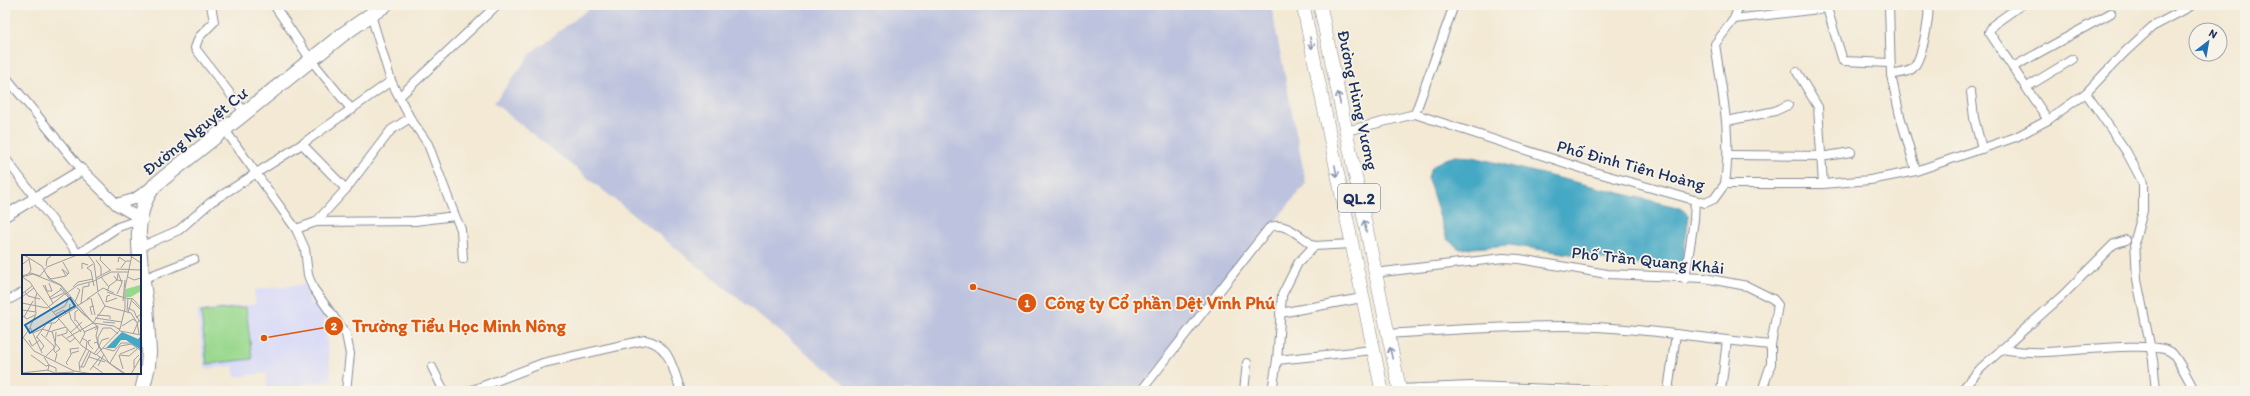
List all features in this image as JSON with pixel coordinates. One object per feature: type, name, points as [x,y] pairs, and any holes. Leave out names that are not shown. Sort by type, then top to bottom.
[{"type":"highway","name":"Đường Nguyệt Cư","points":[[140,255],[140,219],[146,197],[155,185],[311,60],[386,5]]},
{"type":"highway","name":"Đường Nguyệt Cư","points":[[141,279],[148,352],[148,366],[142,391]]},
{"type":"main road","name":"Đường Hùng Vương","points":[[1303,5],[1382,391]]},
{"type":"main road","name":"Đường Hùng Vương","points":[[1320,5],[1374,273],[1400,390]]},
{"type":"street","points":[[211,5],[214,22],[199,37],[195,48],[245,113]]},
{"type":"street","points":[[274,5],[311,60],[352,110]]},
{"type":"street","points":[[400,96],[497,5]]},
{"type":"street","points":[[1346,131],[1415,114],[1454,5]]},
{"type":"street","points":[[1725,184],[1729,155],[1727,121],[1715,44],[1734,19],[1739,5]]},
{"type":"street","points":[[1889,5],[1891,75],[1900,116],[1916,171]]},
{"type":"street","points":[[1891,75],[1910,71],[1915,66],[1925,36],[1928,5]]},
{"type":"street","points":[[2021,5],[1993,25],[1989,32],[2048,120]]},
{"type":"street","name":"Phố Đinh Tiên Hoàng","points":[[1415,114],[1587,170],[1705,203],[1714,200],[1725,184],[1823,184],[1870,180],[1916,171],[2016,137],[2048,120],[2086,93],[2125,52],[2152,27],[2193,5]]},
{"type":"street","points":[[1734,19],[1827,8],[1843,61],[1890,63]]},
{"type":"street","points":[[2013,66],[2112,12]]},
{"type":"street","points":[[371,15],[391,81],[410,118],[428,144],[461,229],[463,259]]},
{"type":"street","points":[[2027,87],[2073,59]]},
{"type":"street","points":[[1797,72],[1810,90],[1818,106],[1821,122],[1820,155],[1823,184]]},
{"type":"street","points":[[5,76],[82,170],[116,204],[128,213],[140,219]]},
{"type":"street","points":[[140,246],[180,230],[211,202],[302,144],[391,81]]},
{"type":"street","points":[[1971,92],[1974,118],[1982,148]]},
{"type":"street","points":[[2086,93],[2126,151],[2143,183],[2142,211],[2135,240],[2135,252],[2137,280],[2150,348],[2156,391]]},
{"type":"street","points":[[1727,121],[1775,111],[1788,105]]},
{"type":"street","points":[[316,222],[346,189],[391,130],[410,118]]},
{"type":"street","points":[[225,130],[296,229],[305,249],[308,275],[312,288],[344,329],[349,343],[350,354],[346,391]]},
{"type":"street","points":[[302,144],[346,189]]},
{"type":"street","points":[[1729,155],[1820,155],[1851,152]]},
{"type":"street","points":[[5,158],[36,198],[76,255],[118,227],[140,219]]},
{"type":"street","points":[[5,216],[82,170]]},
{"type":"street","points":[[116,204],[134,199],[155,185]]},
{"type":"street","points":[[1686,279],[1694,220],[1695,200]]},
{"type":"street","points":[[296,229],[316,222],[415,221],[455,216]]},
{"type":"street","points":[[1141,391],[1269,228],[1274,225],[1281,225],[1314,246],[1351,244]]},
{"type":"street","points":[[1961,391],[1981,368],[2062,296],[2114,244],[2126,240]]},
{"type":"street","points":[[1272,391],[1277,360],[1282,295],[1298,264],[1314,246]]},
{"type":"street","name":"Phố Trần Quang Khải","points":[[1374,273],[1503,258],[1607,274],[1686,279],[1704,278],[1747,286],[1774,299],[1778,305],[1771,345],[1771,364],[1762,391]]},
{"type":"street","points":[[141,279],[194,259]]},
{"type":"street","points":[[5,302],[22,293]]},
{"type":"street","points":[[1280,314],[1362,298]]},
{"type":"street","points":[[1387,334],[1567,326],[1676,334],[1771,345]]},
{"type":"street","points":[[1668,391],[1676,334]]},
{"type":"street","points":[[470,391],[543,363],[645,340],[656,342],[666,351],[681,391]]},
{"type":"street","points":[[1720,391],[1726,340]]},
{"type":"street","points":[[2001,349],[2044,352],[2110,347],[2150,348],[2170,352],[2195,391]]},
{"type":"street","points":[[1277,360],[1373,350]]},
{"type":"street","points":[[1244,391],[1247,363]]},
{"type":"street","points":[[432,367],[444,391]]},
{"type":"street","points":[[1400,390],[1471,386],[1605,391]]},
{"type":"shaded area","points":[[594,5],[1271,5],[1306,183],[1139,391],[854,391],[494,103],[533,51]]},
{"type":"shaded area","points":[[307,284],[309,303],[322,302],[332,381],[305,384],[306,391],[268,391],[266,373],[235,377],[233,366],[205,369],[197,311],[256,304],[254,290]]},
{"type":"green space","points":[[246,307],[252,359],[207,364],[201,312]]},
{"type":"water","points":[[1455,156],[1473,157],[1681,208],[1689,216],[1682,266],[1676,270],[1510,245],[1460,249],[1447,239],[1428,179],[1431,169],[1437,163]]},
{"type":"place","name":"Công ty Cổ phần Dệt Vĩnh Phú","points":[[973,287]]},
{"type":"place","name":"Trường Tiểu Học Minh Nông","points":[[264,338]]}]
